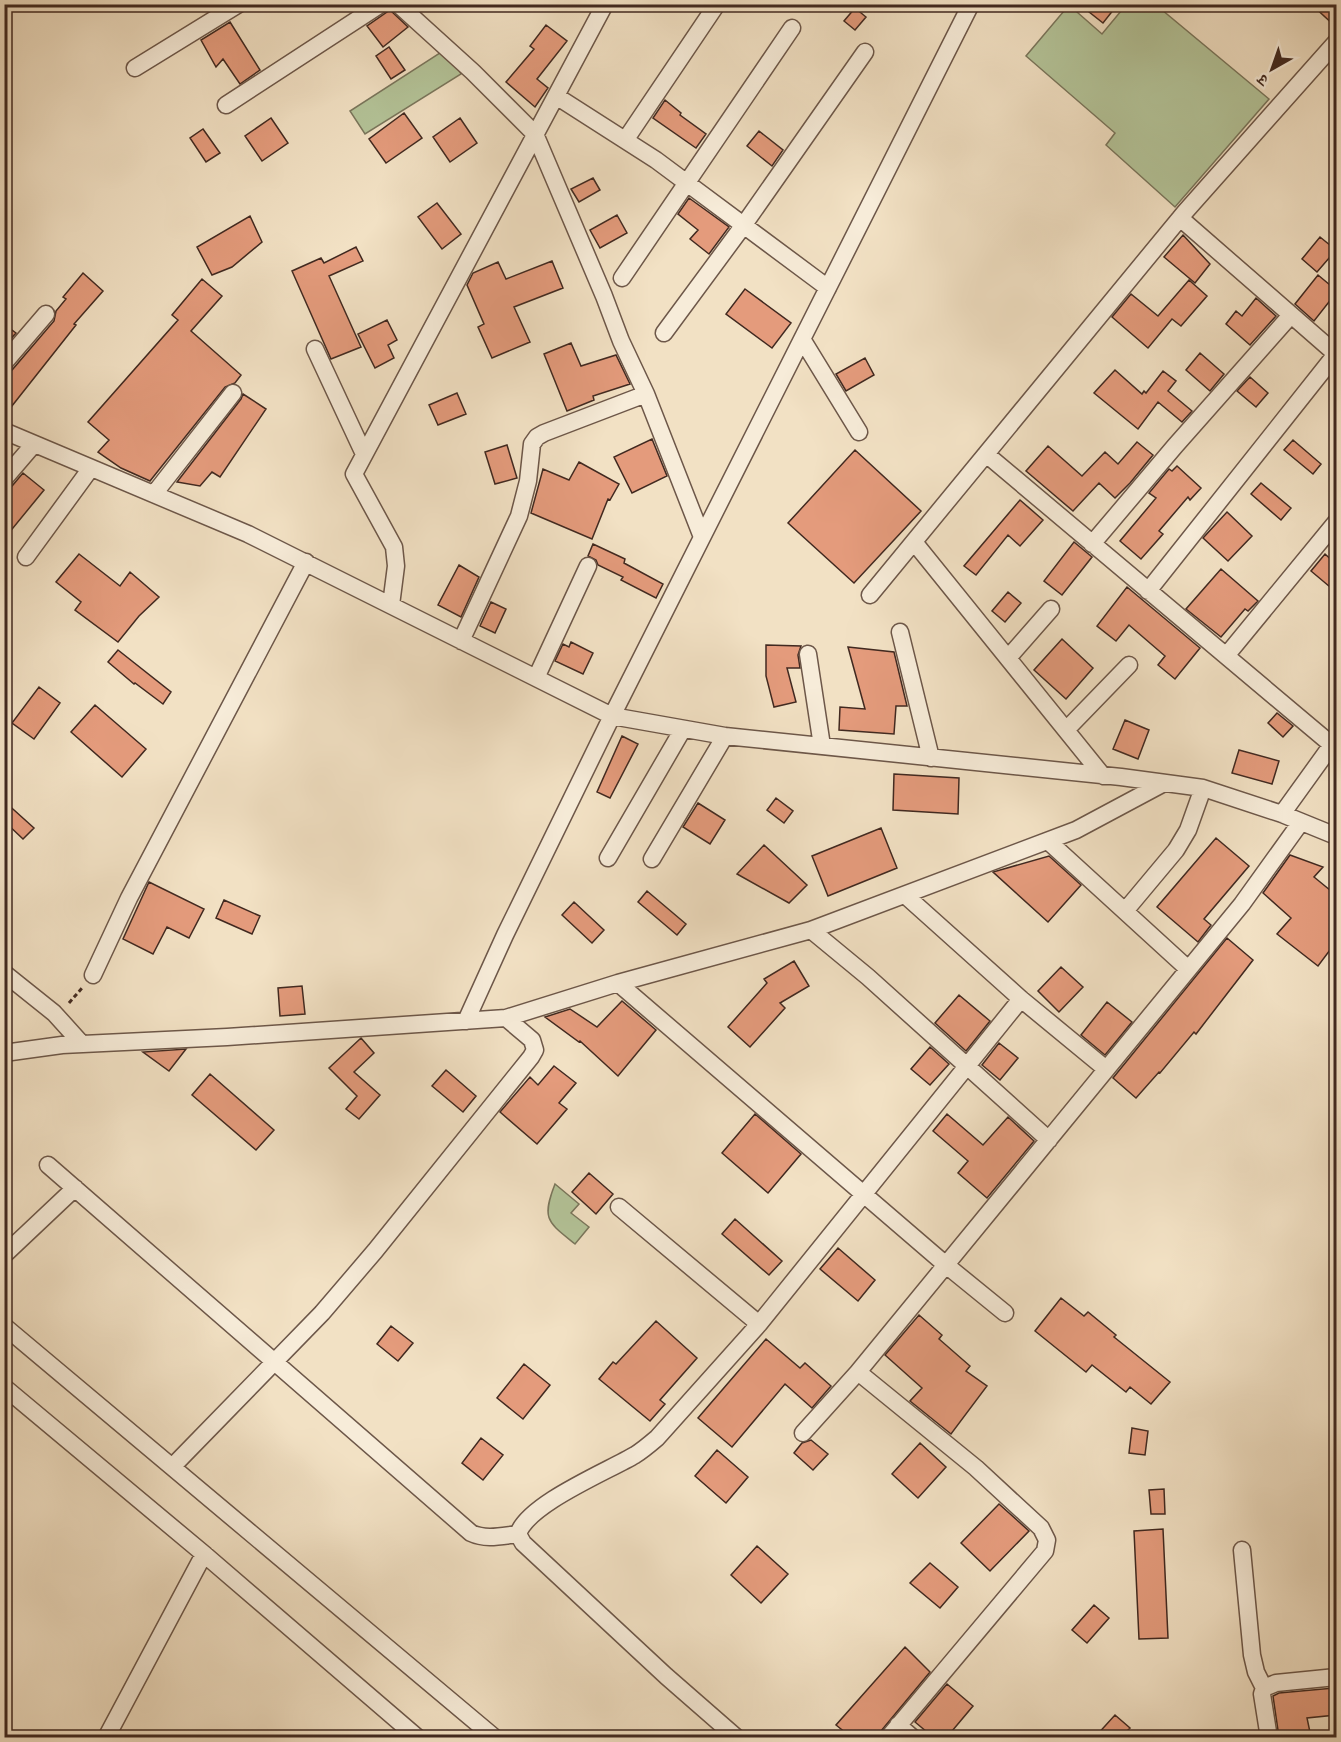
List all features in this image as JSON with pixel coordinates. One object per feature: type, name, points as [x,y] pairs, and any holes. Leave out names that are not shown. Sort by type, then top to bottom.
[{"type":"street","points":[[135,68],[239,4]]},
{"type":"street","points":[[226,105],[381,4]]},
{"type":"street","points":[[398,4],[473,72],[535,134],[645,394],[702,537]]},
{"type":"street","points":[[391,605],[396,566],[394,547],[354,474],[605,4]]},
{"type":"street","points":[[626,139],[717,4]]},
{"type":"street","points":[[466,1022],[505,935],[612,716],[971,4]]},
{"type":"street","points":[[622,278],[792,27]]},
{"type":"street","points":[[870,595],[1180,218],[1336,42]]},
{"type":"street","points":[[664,333],[743,226],[865,52]]},
{"type":"street","points":[[556,96],[626,139],[687,182],[828,288]]},
{"type":"street","points":[[1148,591],[1336,354],[1180,218]]},
{"type":"street","points":[[4,363],[46,314]]},
{"type":"street","points":[[1092,544],[1291,315]]},
{"type":"street","points":[[802,339],[859,432]]},
{"type":"street","points":[[315,349],[364,454]]},
{"type":"street","points":[[154,494],[233,393]]},
{"type":"street","points":[[461,640],[519,516],[528,481],[532,444],[537,437],[645,394]]},
{"type":"street","points":[[4,431],[248,534],[612,716],[725,736],[1203,788],[1282,814],[1336,836]]},
{"type":"street","points":[[4,479],[34,444]]},
{"type":"street","points":[[986,454],[1226,656],[1334,742],[1282,814]]},
{"type":"street","points":[[26,557],[91,468]]},
{"type":"street","points":[[1226,656],[1336,522]]},
{"type":"street","points":[[914,542],[1103,776]]},
{"type":"street","points":[[93,975],[129,898],[306,562]]},
{"type":"street","points":[[536,678],[588,566]]},
{"type":"street","points":[[1008,658],[1051,609]]},
{"type":"street","points":[[900,632],[931,758]]},
{"type":"street","points":[[808,654],[822,746]]},
{"type":"street","points":[[1066,730],[1129,665]]},
{"type":"street","points":[[608,858],[683,729]]},
{"type":"street","points":[[652,859],[725,736]]},
{"type":"street","points":[[4,1053],[62,1045],[227,1037],[506,1018],[618,983],[811,930],[1076,830],[1164,783]]},
{"type":"street","points":[[1125,911],[1176,850],[1188,830],[1203,788]]},
{"type":"street","points":[[803,1433],[858,1372],[1187,968],[1242,904],[1301,822]]},
{"type":"street","points":[[1048,840],[1187,968]]},
{"type":"street","points":[[905,895],[1021,999],[1106,1069]]},
{"type":"street","points":[[811,930],[868,977],[1049,1140]]},
{"type":"street","points":[[4,973],[57,1015],[82,1044]]},
{"type":"street","points":[[618,983],[1005,1313]]},
{"type":"street","points":[[738,1737],[666,1676],[523,1543],[518,1534],[521,1526],[539,1508],[638,1454],[657,1438],[759,1324],[1021,999]]},
{"type":"street","points":[[173,1466],[322,1313],[375,1251],[531,1057],[536,1046],[506,1018]]},
{"type":"street","points":[[48,1165],[471,1533],[488,1538],[518,1534]]},
{"type":"street","points":[[4,1255],[75,1188]]},
{"type":"street","points":[[619,1207],[759,1324]]},
{"type":"street","points":[[4,1326],[495,1737]]},
{"type":"street","points":[[858,1372],[976,1468],[1041,1528],[1047,1540],[1045,1551],[893,1731],[913,1737]]},
{"type":"street","points":[[4,1387],[418,1737]]},
{"type":"street","points":[[1242,1550],[1252,1655],[1256,1672],[1264,1688],[1262,1694],[1269,1737]]},
{"type":"street","points":[[106,1737],[204,1554]]},
{"type":"street","points":[[1264,1688],[1276,1683],[1336,1677]]},
{"type":"path","points":[[57,1015],[74,999],[93,975]]},
{"type":"green space","points":[[1069,5],[1102,34],[1126,5],[1156,5],[1269,99],[1175,207],[1106,145],[1115,133],[1026,56]]},
{"type":"green space","points":[[449,47],[461,74],[365,134],[350,111]]},
{"type":"green space","points":[[555,1184],[579,1204],[571,1213],[589,1227],[575,1244],[553,1225],[548,1213],[548,1205]]},
{"type":"building","points":[[1079,4],[1118,4],[1103,23]]},
{"type":"building","points":[[1311,4],[1336,4],[1336,27]]},
{"type":"building","points":[[855,8],[866,17],[855,30],[844,21]]},
{"type":"building","points":[[390,10],[408,27],[383,47],[367,26]]},
{"type":"building","points":[[230,22],[260,70],[240,84],[223,59],[216,67],[201,40]]},
{"type":"building","points":[[546,25],[567,41],[537,79],[548,88],[535,107],[506,82],[534,49],[530,46]]},
{"type":"building","points":[[389,47],[405,70],[391,79],[376,56]]},
{"type":"building","points":[[665,100],[681,113],[680,115],[706,134],[696,148],[653,118]]},
{"type":"building","points":[[404,113],[422,138],[386,163],[369,139]]},
{"type":"building","points":[[271,118],[288,143],[262,161],[245,136]]},
{"type":"building","points":[[460,118],[477,143],[450,162],[433,137]]},
{"type":"building","points":[[203,129],[220,153],[206,162],[190,138]]},
{"type":"building","points":[[759,131],[783,150],[772,166],[747,146]]},
{"type":"building","points":[[593,178],[600,190],[579,202],[571,189]]},
{"type":"building","points":[[689,198],[729,227],[709,254],[690,239],[698,230],[678,214]]},
{"type":"building","points":[[437,203],[461,234],[442,249],[418,217]]},
{"type":"building","points":[[617,215],[627,233],[600,248],[590,230]]},
{"type":"building","points":[[250,216],[262,242],[232,267],[212,275],[197,247]]},
{"type":"building","points":[[1183,235],[1210,264],[1195,283],[1164,257]]},
{"type":"building","points":[[1320,237],[1336,250],[1317,272],[1302,259]]},
{"type":"building","points":[[356,247],[363,261],[329,276],[361,347],[331,359],[292,271],[321,258],[324,263]]},
{"type":"building","points":[[552,261],[563,288],[514,307],[530,342],[492,358],[478,327],[484,324],[467,285],[473,273],[498,262],[506,279]]},
{"type":"building","points":[[83,273],[103,291],[74,324],[76,325],[4,416],[4,373],[12,370],[54,321],[56,311],[66,299],[63,297]]},
{"type":"building","points":[[1318,275],[1336,290],[1336,293],[1314,321],[1295,304]]},
{"type":"building","points":[[202,279],[222,296],[191,331],[241,375],[235,383],[225,387],[150,481],[121,468],[98,452],[109,440],[88,422],[178,320],[172,315]]},
{"type":"building","points":[[1189,280],[1207,296],[1181,326],[1172,319],[1148,348],[1112,317],[1131,294],[1158,316]]},
{"type":"building","points":[[745,289],[791,323],[772,348],[726,314]]},
{"type":"building","points":[[1256,298],[1276,316],[1250,345],[1226,324],[1236,311],[1242,316]]},
{"type":"building","points":[[387,320],[397,340],[388,345],[394,358],[375,368],[358,334]]},
{"type":"building","points":[[4,324],[16,333],[4,346]]},
{"type":"building","points":[[571,343],[581,366],[616,355],[630,384],[593,396],[594,400],[567,411],[544,354]]},
{"type":"building","points":[[1200,353],[1224,374],[1210,391],[1186,370]]},
{"type":"building","points":[[865,358],[874,375],[846,391],[836,374]]},
{"type":"building","points":[[1115,370],[1142,394],[1144,391],[1146,393],[1163,371],[1176,381],[1168,391],[1192,411],[1182,422],[1158,402],[1138,429],[1094,393]]},
{"type":"building","points":[[1250,377],[1268,393],[1256,407],[1237,391]]},
{"type":"building","points":[[457,393],[466,414],[438,425],[429,405]]},
{"type":"building","points":[[243,394],[266,409],[220,477],[212,472],[200,486],[177,482],[241,399]]},
{"type":"building","points":[[652,439],[667,476],[632,493],[614,457]]},
{"type":"building","points":[[1293,440],[1321,464],[1313,474],[1284,450]]},
{"type":"building","points":[[1137,442],[1153,455],[1130,483],[1115,498],[1099,483],[1073,511],[1026,471],[1048,446],[1082,476],[1105,452],[1118,464]]},
{"type":"building","points":[[507,445],[517,478],[495,484],[485,452]]},
{"type":"building","points":[[855,450],[921,511],[854,583],[788,523]]},
{"type":"building","points":[[579,462],[619,484],[610,500],[608,499],[592,539],[531,513],[543,469],[569,480]]},
{"type":"building","points":[[1177,466],[1201,488],[1190,500],[1188,497],[1159,531],[1163,534],[1141,559],[1120,541],[1156,498],[1149,493],[1169,469],[1172,471]]},
{"type":"building","points":[[23,473],[44,490],[4,539],[4,489],[12,486]]},
{"type":"building","points":[[1261,483],[1291,508],[1281,520],[1251,494]]},
{"type":"building","points":[[1020,500],[1043,520],[1020,546],[1008,535],[976,575],[964,566]]},
{"type":"building","points":[[1227,512],[1252,536],[1228,561],[1203,538]]},
{"type":"building","points":[[1074,542],[1092,557],[1062,595],[1044,581]]},
{"type":"building","points":[[593,544],[625,559],[624,563],[663,584],[656,598],[621,580],[623,577],[598,565],[596,560],[588,556]]},
{"type":"building","points":[[79,554],[120,586],[130,572],[159,597],[139,616],[118,642],[75,610],[81,602],[56,582]]},
{"type":"building","points":[[1325,554],[1336,564],[1336,592],[1311,571]]},
{"type":"building","points":[[459,565],[479,577],[461,617],[438,605]]},
{"type":"building","points":[[1221,569],[1258,601],[1248,611],[1245,609],[1221,637],[1186,609]]},
{"type":"building","points":[[1127,587],[1200,648],[1175,679],[1158,665],[1165,656],[1129,625],[1116,641],[1097,626]]},
{"type":"building","points":[[1008,592],[1021,603],[1005,622],[992,611]]},
{"type":"building","points":[[491,602],[506,609],[495,633],[480,626]]},
{"type":"building","points":[[1062,639],[1093,668],[1066,699],[1034,670]]},
{"type":"building","points":[[571,642],[593,653],[583,674],[555,661],[563,644],[569,647]]},
{"type":"building","points":[[766,645],[801,646],[798,655],[800,668],[787,668],[796,702],[774,707],[766,676]]},
{"type":"building","points":[[848,647],[894,652],[907,706],[896,706],[894,734],[839,730],[840,707],[865,709]]},
{"type":"building","points":[[118,650],[171,692],[163,704],[108,662]]},
{"type":"building","points":[[39,687],[60,703],[34,739],[12,723]]},
{"type":"building","points":[[95,705],[146,749],[122,777],[71,732]]},
{"type":"building","points":[[1277,713],[1293,726],[1283,737],[1268,723]]},
{"type":"building","points":[[1125,720],[1149,730],[1138,759],[1113,749]]},
{"type":"building","points":[[622,736],[638,744],[610,798],[597,792]]},
{"type":"building","points":[[1239,750],[1279,761],[1272,784],[1232,773]]},
{"type":"building","points":[[894,774],[959,778],[958,814],[893,810]]},
{"type":"building","points":[[776,798],[793,811],[784,823],[767,810]]},
{"type":"building","points":[[4,801],[34,828],[23,839],[4,821]]},
{"type":"building","points":[[698,803],[725,820],[710,844],[683,827]]},
{"type":"building","points":[[881,828],[897,868],[828,896],[812,856]]},
{"type":"building","points":[[1216,838],[1249,866],[1204,919],[1211,925],[1198,942],[1157,907]]},
{"type":"building","points":[[764,845],[807,885],[789,903],[737,874]]},
{"type":"building","points":[[1290,855],[1323,867],[1314,877],[1336,895],[1336,942],[1318,966],[1277,934],[1291,918],[1263,893]]},
{"type":"building","points":[[1049,856],[1081,885],[1048,922],[993,872]]},
{"type":"building","points":[[149,882],[204,909],[189,938],[167,927],[153,954],[123,939]]},
{"type":"building","points":[[647,891],[686,924],[677,935],[638,902]]},
{"type":"building","points":[[224,900],[260,916],[252,934],[216,918]]},
{"type":"building","points":[[574,902],[604,930],[592,943],[562,915]]},
{"type":"building","points":[[1227,938],[1253,960],[1196,1034],[1194,1032],[1136,1098],[1113,1078]]},
{"type":"building","points":[[794,961],[809,986],[780,1003],[785,1008],[750,1047],[728,1027],[767,983],[764,979]]},
{"type":"building","points":[[1061,967],[1083,987],[1059,1012],[1038,991]]},
{"type":"building","points":[[302,986],[305,1014],[280,1016],[278,988]]},
{"type":"building","points":[[959,995],[990,1021],[966,1051],[935,1023]]},
{"type":"building","points":[[622,1001],[656,1030],[618,1076],[580,1041],[545,1017],[570,1009],[597,1027]]},
{"type":"building","points":[[1107,1002],[1132,1022],[1105,1055],[1081,1035]]},
{"type":"building","points":[[361,1038],[374,1053],[354,1072],[380,1095],[359,1119],[346,1109],[357,1096],[329,1068]]},
{"type":"building","points":[[999,1043],[1018,1058],[1000,1080],[982,1065]]},
{"type":"building","points":[[930,1047],[949,1064],[930,1085],[911,1069]]},
{"type":"building","points":[[186,1049],[169,1071],[143,1052]]},
{"type":"building","points":[[554,1066],[576,1083],[559,1103],[567,1109],[537,1144],[500,1112],[530,1077],[538,1085]]},
{"type":"building","points":[[446,1070],[476,1096],[463,1112],[432,1086]]},
{"type":"building","points":[[210,1074],[274,1130],[256,1150],[192,1095]]},
{"type":"building","points":[[755,1114],[801,1154],[768,1193],[722,1153]]},
{"type":"building","points":[[947,1114],[983,1145],[1008,1117],[1034,1141],[987,1198],[958,1173],[968,1161],[933,1131]]},
{"type":"building","points":[[589,1173],[613,1194],[596,1214],[572,1192]]},
{"type":"building","points":[[735,1219],[782,1261],[769,1275],[722,1234]]},
{"type":"building","points":[[838,1248],[875,1280],[858,1301],[820,1269]]},
{"type":"building","points":[[1061,1298],[1084,1316],[1088,1312],[1116,1335],[1114,1337],[1170,1382],[1151,1404],[1130,1387],[1126,1392],[1092,1365],[1086,1372],[1035,1331]]},
{"type":"building","points":[[919,1315],[942,1335],[939,1339],[970,1366],[966,1371],[987,1386],[951,1434],[910,1401],[922,1388],[885,1355]]},
{"type":"building","points":[[656,1321],[697,1358],[660,1400],[665,1404],[650,1421],[599,1379],[613,1362],[616,1364]]},
{"type":"building","points":[[391,1326],[413,1343],[398,1361],[377,1344]]},
{"type":"building","points":[[766,1339],[800,1368],[805,1363],[831,1386],[812,1408],[785,1384],[732,1447],[698,1418]]},
{"type":"building","points":[[524,1364],[550,1385],[523,1419],[497,1398]]},
{"type":"building","points":[[1132,1428],[1148,1431],[1145,1455],[1129,1453]]},
{"type":"building","points":[[481,1438],[503,1455],[483,1480],[462,1463]]},
{"type":"building","points":[[811,1440],[828,1454],[813,1470],[794,1453],[802,1443]]},
{"type":"building","points":[[920,1443],[946,1467],[918,1498],[892,1474]]},
{"type":"building","points":[[717,1450],[748,1477],[726,1503],[695,1476]]},
{"type":"building","points":[[1164,1489],[1165,1514],[1151,1514],[1149,1490]]},
{"type":"building","points":[[999,1504],[1029,1531],[990,1571],[961,1543]]},
{"type":"building","points":[[1163,1529],[1168,1638],[1139,1639],[1134,1531]]},
{"type":"building","points":[[757,1546],[788,1574],[761,1603],[731,1575]]},
{"type":"building","points":[[930,1563],[958,1587],[940,1608],[910,1583]]},
{"type":"building","points":[[1094,1605],[1109,1618],[1087,1643],[1072,1630]]},
{"type":"building","points":[[905,1647],[930,1672],[876,1737],[851,1737],[836,1725]]},
{"type":"building","points":[[947,1684],[973,1706],[947,1737],[933,1737],[915,1722]]},
{"type":"building","points":[[1334,1688],[1336,1715],[1307,1718],[1311,1737],[1279,1737],[1273,1696],[1279,1693]]},
{"type":"building","points":[[1115,1715],[1130,1728],[1121,1737],[1095,1737]]}]
